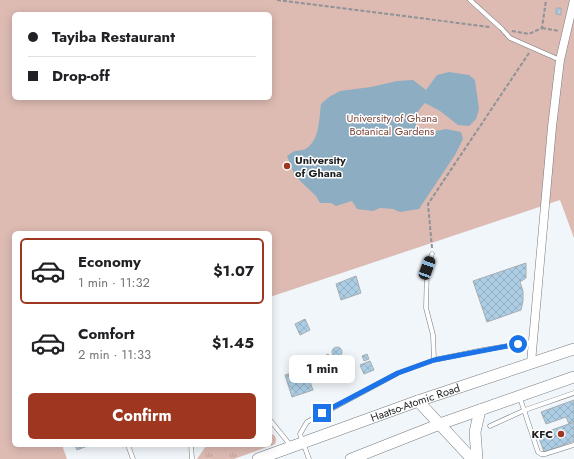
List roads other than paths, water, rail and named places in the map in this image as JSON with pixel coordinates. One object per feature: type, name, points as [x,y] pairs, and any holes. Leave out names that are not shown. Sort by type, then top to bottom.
[{"type":"street","points":[[531,363],[546,182],[560,60],[574,0]]},
{"type":"street","name":"Haatso-Atomic Road","points":[[258,459],[418,401],[574,349]]},
{"type":"street","points":[[350,459],[440,424],[574,377]]},
{"type":"street","points":[[418,401],[472,459]]},
{"type":"street","points":[[477,459],[475,432],[480,410]]},
{"type":"lane","points":[[470,0],[510,38],[560,60]]},
{"type":"lane","points":[[432,254],[427,268],[426,308],[433,335],[434,360]]},
{"type":"lane","points":[[297,445],[300,434],[307,422],[398,373],[434,360],[532,342]]},
{"type":"lane","points":[[490,426],[525,410],[574,392]]},
{"type":"lane","points":[[520,396],[538,452],[545,454],[574,445]]},
{"type":"lane","points":[[272,422],[297,445],[309,459]]},
{"type":"lane","points":[[129,447],[133,459]]},
{"type":"lane","points":[[191,447],[192,459]]},
{"type":"water","points":[[449,72],[469,75],[475,80],[479,109],[476,119],[469,126],[458,125],[440,111],[425,103],[418,111],[416,115],[416,123],[422,137],[431,132],[446,129],[461,132],[463,139],[455,155],[419,209],[400,212],[393,209],[380,208],[373,211],[357,209],[352,201],[336,206],[331,203],[320,203],[316,196],[295,176],[287,156],[295,151],[306,149],[311,144],[317,134],[321,104],[329,97],[340,91],[371,87],[397,81],[413,80],[426,90],[437,75]]},
{"type":"place","name":"University of Ghana","points":[[287,166]]},
{"type":"place","name":"KFC","points":[[561,434]]},
{"type":"park label","name":"University of Ghana Botanical Gardens","points":[[392,124]]}]
